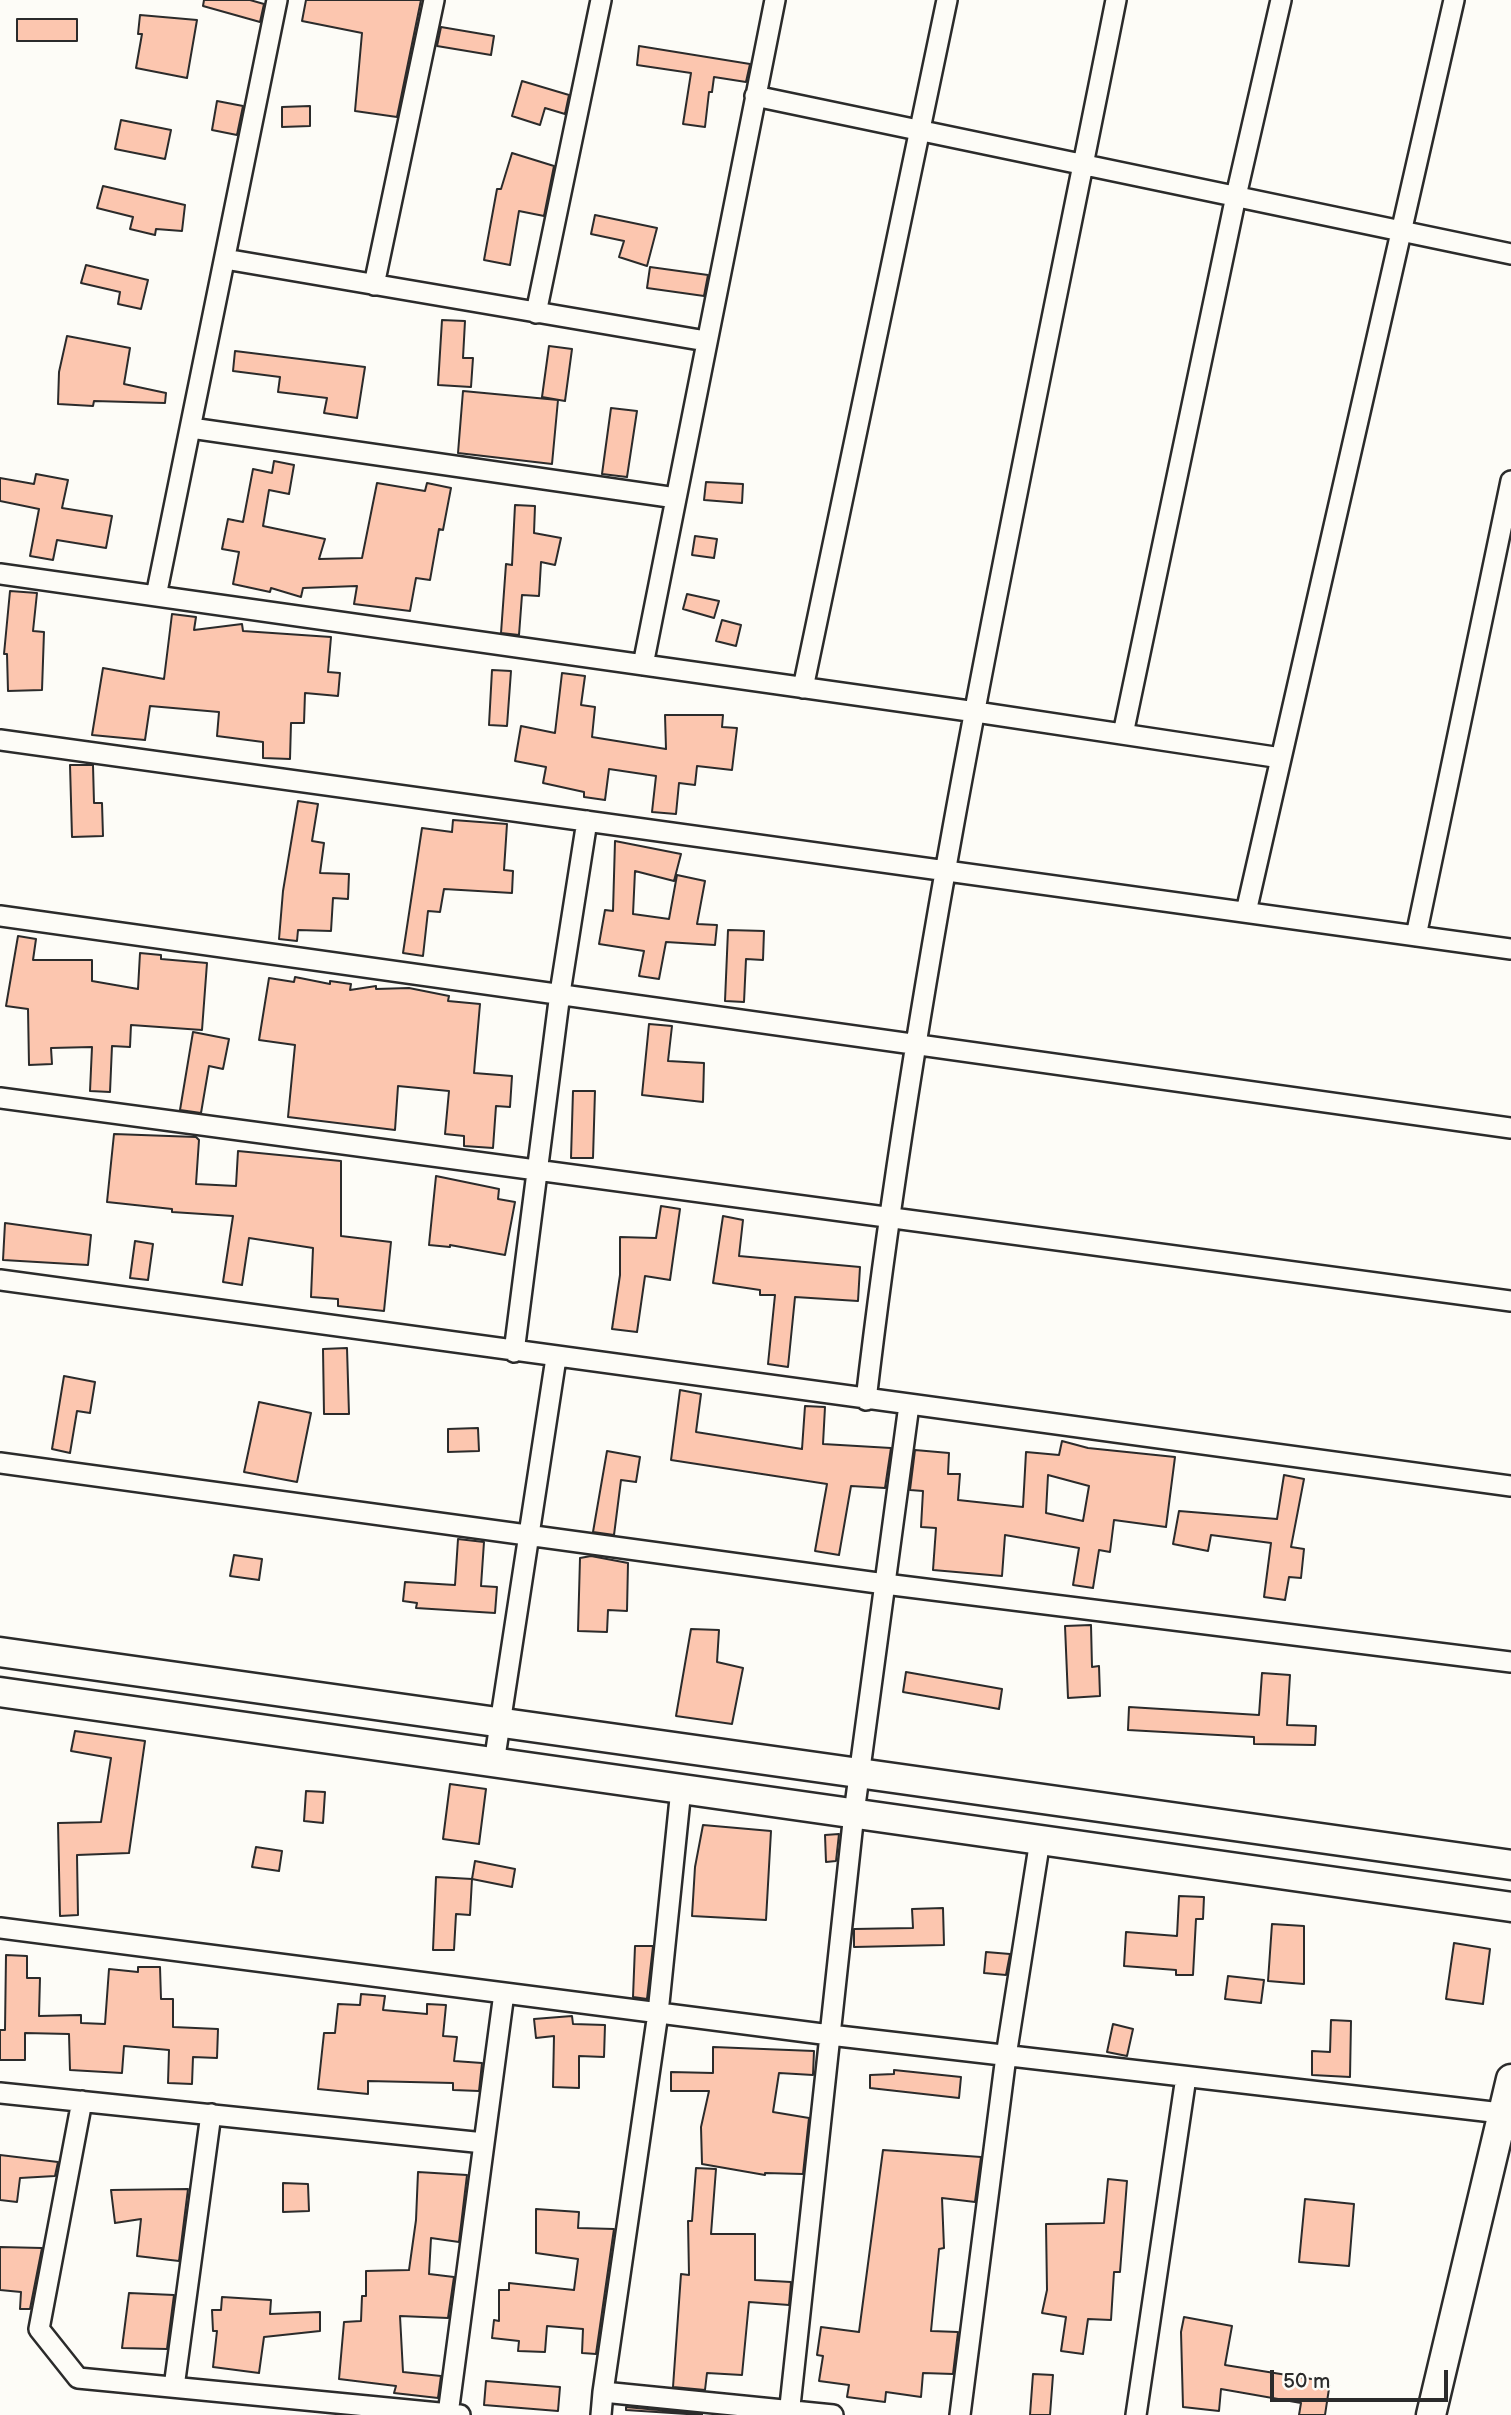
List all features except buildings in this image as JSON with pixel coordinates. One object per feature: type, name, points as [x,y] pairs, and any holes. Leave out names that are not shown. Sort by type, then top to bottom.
[{"type":"street","points":[[156,596],[277,0]]},
{"type":"street","points":[[374,285],[434,0]]},
{"type":"street","points":[[536,313],[601,0]]},
{"type":"street","points":[[643,665],[775,0]]},
{"type":"street","points":[[803,688],[947,0]]},
{"type":"street","points":[[866,1400],[887,1219],[945,871],[1116,0]]},
{"type":"street","points":[[1123,734],[1236,196],[1281,0]]},
{"type":"street","points":[[1246,912],[1454,0]]},
{"type":"street","points":[[755,96],[1511,254]]},
{"type":"street","points":[[225,259],[706,341]]},
{"type":"street","points":[[191,428],[676,498]]},
{"type":"street","points":[[1416,936],[1511,481]]},
{"type":"street","points":[[0,574],[976,712],[1281,758]]},
{"type":"street","points":[[0,740],[1511,949]]},
{"type":"street","points":[[513,1352],[560,993],[587,821]]},
{"type":"street","points":[[0,916],[916,1042],[1511,1128]]},
{"type":"street","points":[[0,1098],[1511,1301]]},
{"type":"street","points":[[0,1280],[556,1358],[1511,1486]]},
{"type":"street","points":[[494,1763],[556,1358]]},
{"type":"street","points":[[790,2413],[854,1814],[909,1405]]},
{"type":"street","points":[[0,1463],[885,1584],[1511,1662]]},
{"type":"street","points":[[0,1652],[1511,1865]]},
{"type":"street","points":[[0,1692],[1511,1907]]},
{"type":"street","points":[[601,2415],[658,2013],[681,1789]]},
{"type":"street","points":[[960,2415],[1006,2056],[1040,1840]]},
{"type":"street","points":[[0,1928],[830,2035],[1501,2113]]},
{"type":"street","points":[[82,2101],[39,2329],[78,2378],[174,2387],[333,2409],[454,2414],[484,2143],[504,1993]]},
{"type":"street","points":[[1136,2415],[1186,2077]]},
{"type":"street","points":[[1431,2415],[1511,2079]]},
{"type":"street","points":[[0,2093],[484,2143]]},
{"type":"street","points":[[174,2387],[211,2114]]},
{"type":"street","points":[[603,2392],[790,2413],[833,2415]]}]
